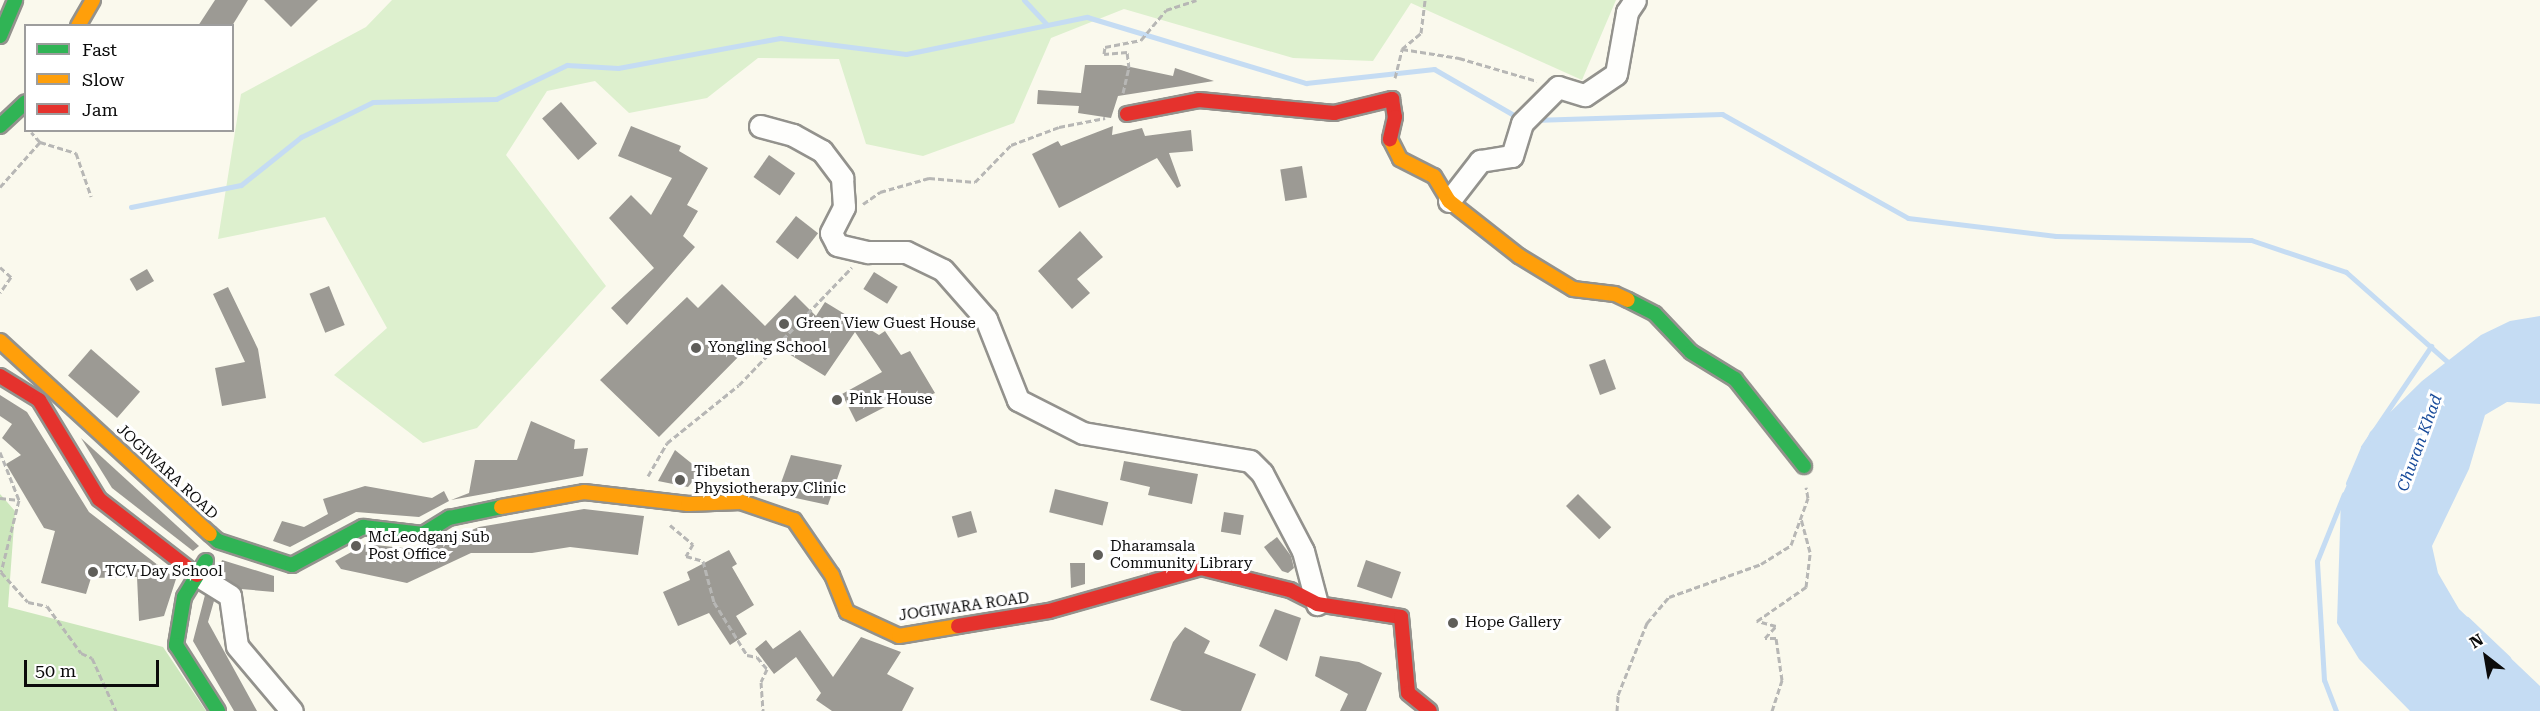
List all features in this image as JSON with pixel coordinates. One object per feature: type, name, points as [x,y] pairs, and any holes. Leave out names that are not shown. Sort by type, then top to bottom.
[{"type":"street","points":[[0,36],[15,0]]},
{"type":"street","points":[[79,24],[93,0]]},
{"type":"street","points":[[1449,201],[1480,161],[1512,156],[1522,123],[1558,87],[1585,95],[1616,74],[1627,12],[1635,0]]},
{"type":"street","points":[[1123,115],[1199,100],[1334,113],[1392,99],[1395,117],[1389,144],[1400,159],[1434,176],[1449,201],[1519,256],[1573,289],[1616,294],[1655,314],[1691,352],[1735,379],[1804,466]]},
{"type":"street","points":[[0,126],[15,117],[24,105]]},
{"type":"street","points":[[759,126],[793,135],[822,151],[842,178],[844,207],[831,233],[837,245],[868,252],[906,252],[943,270],[986,319],[1018,400],[1083,433],[1250,461],[1262,473],[1303,551],[1317,604]]},
{"type":"street","name":"JOGIWARA ROAD","points":[[0,340],[218,541],[292,565],[363,528],[423,534],[449,518],[475,511],[584,492],[637,496],[688,504],[741,502],[794,520],[832,575],[847,612],[899,636],[1049,611],[1201,568],[1290,590],[1317,604],[1401,617],[1408,693],[1430,711]]},
{"type":"street","points":[[0,376],[39,400],[99,499],[197,575],[230,596],[237,646],[292,711]]},
{"type":"street","points":[[218,541],[184,597],[176,645],[218,711]]},
{"type":"path","points":[[836,222],[880,192],[929,178],[975,182],[1011,145],[1059,127],[1123,115],[1129,68],[1127,52],[1104,54],[1105,47],[1141,40],[1166,10],[1196,0]]},
{"type":"path","points":[[1395,78],[1402,49],[1421,33],[1425,0]]},
{"type":"path","points":[[1402,49],[1459,58],[1558,87]]},
{"type":"path","points":[[32,132],[40,142],[76,153],[91,196]]},
{"type":"path","points":[[0,187],[40,142]]},
{"type":"path","points":[[637,496],[667,444],[739,386],[868,252]]},
{"type":"path","points":[[0,267],[11,277],[0,293]]},
{"type":"path","points":[[0,452],[19,500],[1,572],[28,602],[47,606],[81,653],[92,658],[116,711]]},
{"type":"path","points":[[1617,711],[1618,695],[1647,623],[1669,597],[1761,564],[1791,545],[1808,498],[1804,466]]},
{"type":"path","points":[[0,498],[19,500]]},
{"type":"path","points":[[661,518],[693,544],[686,556],[703,561],[714,602],[747,655],[757,657],[767,669],[761,682],[763,711]]},
{"type":"path","points":[[1772,711],[1782,680],[1776,638],[1765,638],[1776,626],[1756,621],[1806,587],[1810,552],[1801,518]]},
{"type":"green space","points":[[392,0],[1616,0],[1582,80],[1411,3],[1373,61],[1293,58],[1124,9],[1051,38],[1014,123],[923,156],[866,144],[839,59],[758,58],[707,98],[629,113],[595,81],[547,91],[506,155],[606,286],[477,428],[423,443],[334,375],[387,328],[325,217],[218,239],[241,94],[366,27]]},
{"type":"green space","points":[[0,494],[15,511],[8,607],[163,647],[206,711],[0,711]]},
{"type":"water","points":[[2540,316],[2540,404],[2507,402],[2485,415],[2469,469],[2432,546],[2438,573],[2459,609],[2540,686],[2540,711],[2410,711],[2359,659],[2337,623],[2341,498],[2370,432],[2422,381],[2481,335],[2510,321]]},
{"type":"building","points":[[215,0],[248,0],[233,24],[199,24]]},
{"type":"building","points":[[264,0],[318,0],[291,27]]},
{"type":"building","points":[[1085,65],[1121,65],[1173,76],[1175,68],[1214,81],[1118,96],[1111,118],[1078,113],[1079,106],[1037,104],[1038,90],[1081,93]]},
{"type":"building","points":[[561,102],[597,144],[578,160],[542,118]]},
{"type":"building","points":[[631,126],[681,146],[679,151],[708,168],[687,205],[698,211],[683,236],[695,247],[627,325],[611,308],[654,268],[609,218],[631,195],[651,215],[672,178],[618,156]]},
{"type":"building","points":[[1113,126],[1112,135],[1142,128],[1145,136],[1191,130],[1193,151],[1169,153],[1181,186],[1177,188],[1157,158],[1059,208],[1032,154],[1058,141],[1061,146]]},
{"type":"building","points":[[769,155],[795,173],[780,195],[754,177]]},
{"type":"building","points":[[1302,166],[1307,198],[1285,201],[1280,169]]},
{"type":"building","points":[[796,216],[818,233],[798,259],[776,242]]},
{"type":"building","points":[[1080,231],[1103,257],[1077,279],[1090,293],[1072,309],[1038,271]]},
{"type":"building","points":[[147,269],[154,281],[137,291],[130,279]]},
{"type":"building","points":[[874,272],[898,287],[887,304],[863,289]]},
{"type":"building","points":[[722,284],[765,326],[795,295],[816,316],[825,302],[879,335],[885,331],[901,355],[910,351],[935,393],[909,404],[906,396],[856,422],[842,394],[882,372],[855,332],[825,376],[779,348],[773,354],[757,338],[659,437],[600,380],[687,297],[698,308]]},
{"type":"building","points":[[329,286],[345,325],[325,333],[310,294]]},
{"type":"building","points":[[228,287],[258,349],[266,398],[222,406],[215,368],[245,362],[213,294]]},
{"type":"building","points":[[91,349],[140,392],[117,418],[68,375]]},
{"type":"building","points":[[1605,359],[1616,389],[1600,395],[1589,365]]},
{"type":"building","points":[[0,395],[27,412],[89,512],[176,579],[164,616],[139,621],[137,577],[91,578],[86,594],[41,583],[55,531],[44,528],[6,464],[21,455],[2,438],[12,424],[0,416]]},
{"type":"building","points":[[531,421],[575,440],[574,449],[588,448],[583,476],[451,500],[469,493],[475,460],[517,460]]},
{"type":"building","points":[[81,438],[199,546],[193,551],[112,488]]},
{"type":"building","points":[[675,450],[701,471],[688,487],[658,481]]},
{"type":"building","points":[[791,455],[842,465],[828,505],[777,494]]},
{"type":"building","points":[[1124,461],[1198,474],[1192,504],[1148,495],[1150,487],[1120,480]]},
{"type":"building","points":[[365,486],[432,498],[444,491],[449,501],[419,517],[356,512],[290,547],[273,541],[282,521],[304,527],[328,514],[323,499]]},
{"type":"building","points":[[1055,489],[1108,502],[1103,526],[1049,512]]},
{"type":"building","points":[[1578,494],[1611,527],[1599,539],[1566,506]]},
{"type":"building","points":[[584,509],[644,516],[638,555],[570,547],[532,553],[471,553],[407,583],[341,569],[335,561],[366,544],[422,550],[479,527]]},
{"type":"building","points":[[971,511],[977,532],[958,538],[952,517]]},
{"type":"building","points":[[1224,512],[1244,515],[1241,535],[1221,532]]},
{"type":"building","points":[[1277,537],[1291,556],[1294,568],[1288,573],[1282,571],[1264,547]]},
{"type":"building","points":[[729,550],[737,564],[732,567],[754,605],[736,616],[747,634],[730,645],[709,613],[678,626],[663,592],[690,580],[687,572]]},
{"type":"building","points":[[222,560],[274,576],[274,592],[241,589],[218,573]]},
{"type":"building","points":[[1366,560],[1401,572],[1392,599],[1357,586]]},
{"type":"building","points":[[1070,563],[1085,563],[1085,584],[1071,588]]},
{"type":"building","points":[[205,595],[214,601],[208,622],[257,711],[234,711],[193,641]]},
{"type":"building","points":[[1275,609],[1301,618],[1287,661],[1259,646]]},
{"type":"building","points":[[1185,627],[1210,641],[1204,653],[1256,674],[1241,711],[1182,711],[1150,700],[1173,642]]},
{"type":"building","points":[[800,630],[833,677],[861,637],[901,652],[887,674],[914,688],[902,711],[832,711],[816,700],[821,693],[796,657],[774,674],[755,649],[766,640],[773,649]]},
{"type":"building","points":[[1320,656],[1359,662],[1382,673],[1366,711],[1340,711],[1348,694],[1315,676]]},
{"type":"waterway","points":[[1024,0],[1047,25]]},
{"type":"waterway","points":[[131,207],[241,185],[301,137],[373,102],[496,99],[567,65],[618,68],[780,38],[906,54],[1087,17],[1306,83],[1434,69],[1519,118]]},
{"type":"waterway","points":[[1533,120],[1722,114],[1908,218],[2056,236],[2251,240],[2346,272],[2450,364]]},
{"type":"waterway","points":[[2348,483],[2363,447],[2431,346]]},
{"type":"waterway","points":[[2336,711],[2324,680],[2317,561],[2344,494]]},
{"type":"waterway","name":"Churan Khad","points":[[2467,619],[2508,658]]},
{"type":"traffic: fast","points":[[0,36],[15,0]]},
{"type":"traffic: fast","points":[[0,126],[24,104]]},
{"type":"traffic: fast","points":[[1628,300],[1655,314],[1691,352],[1735,379],[1804,466]]},
{"type":"traffic: fast","points":[[210,534],[218,541],[292,565],[363,527],[423,534],[449,518],[501,507]]},
{"type":"traffic: fast","points":[[206,561],[184,597],[176,645],[218,711]]},
{"type":"traffic: slow","points":[[79,24],[93,0]]},
{"type":"traffic: slow","points":[[1390,139],[1400,159],[1434,176],[1449,201],[1519,256],[1573,289],[1615,294],[1628,300]]},
{"type":"traffic: slow","points":[[0,341],[210,534]]},
{"type":"traffic: slow","points":[[501,507],[584,492],[688,504],[741,502],[794,520],[832,575],[847,612],[899,636],[958,626]]},
{"type":"traffic: jam","points":[[1127,114],[1199,100],[1334,113],[1392,99],[1395,117],[1390,139]]},
{"type":"traffic: jam","points":[[0,376],[39,400],[99,499],[197,575]]},
{"type":"traffic: jam","points":[[958,626],[1049,611],[1201,568],[1290,590],[1317,604],[1401,617],[1408,693],[1430,711]]},
{"type":"place","name":"Green View Guest House","points":[[784,324]]},
{"type":"place","name":"Yongling School","points":[[696,348]]},
{"type":"place","name":"Pink House","points":[[837,400]]},
{"type":"place","name":"Tibetan Physiotherapy Clinic","points":[[680,480]]},
{"type":"place","name":"McLeodganj Sub Post Office","points":[[356,546]]},
{"type":"place","name":"Dharamsala Community Library","points":[[1098,555]]},
{"type":"place","name":"TCV Day School","points":[[93,572]]},
{"type":"place","name":"Hope Gallery","points":[[1453,623]]}]
